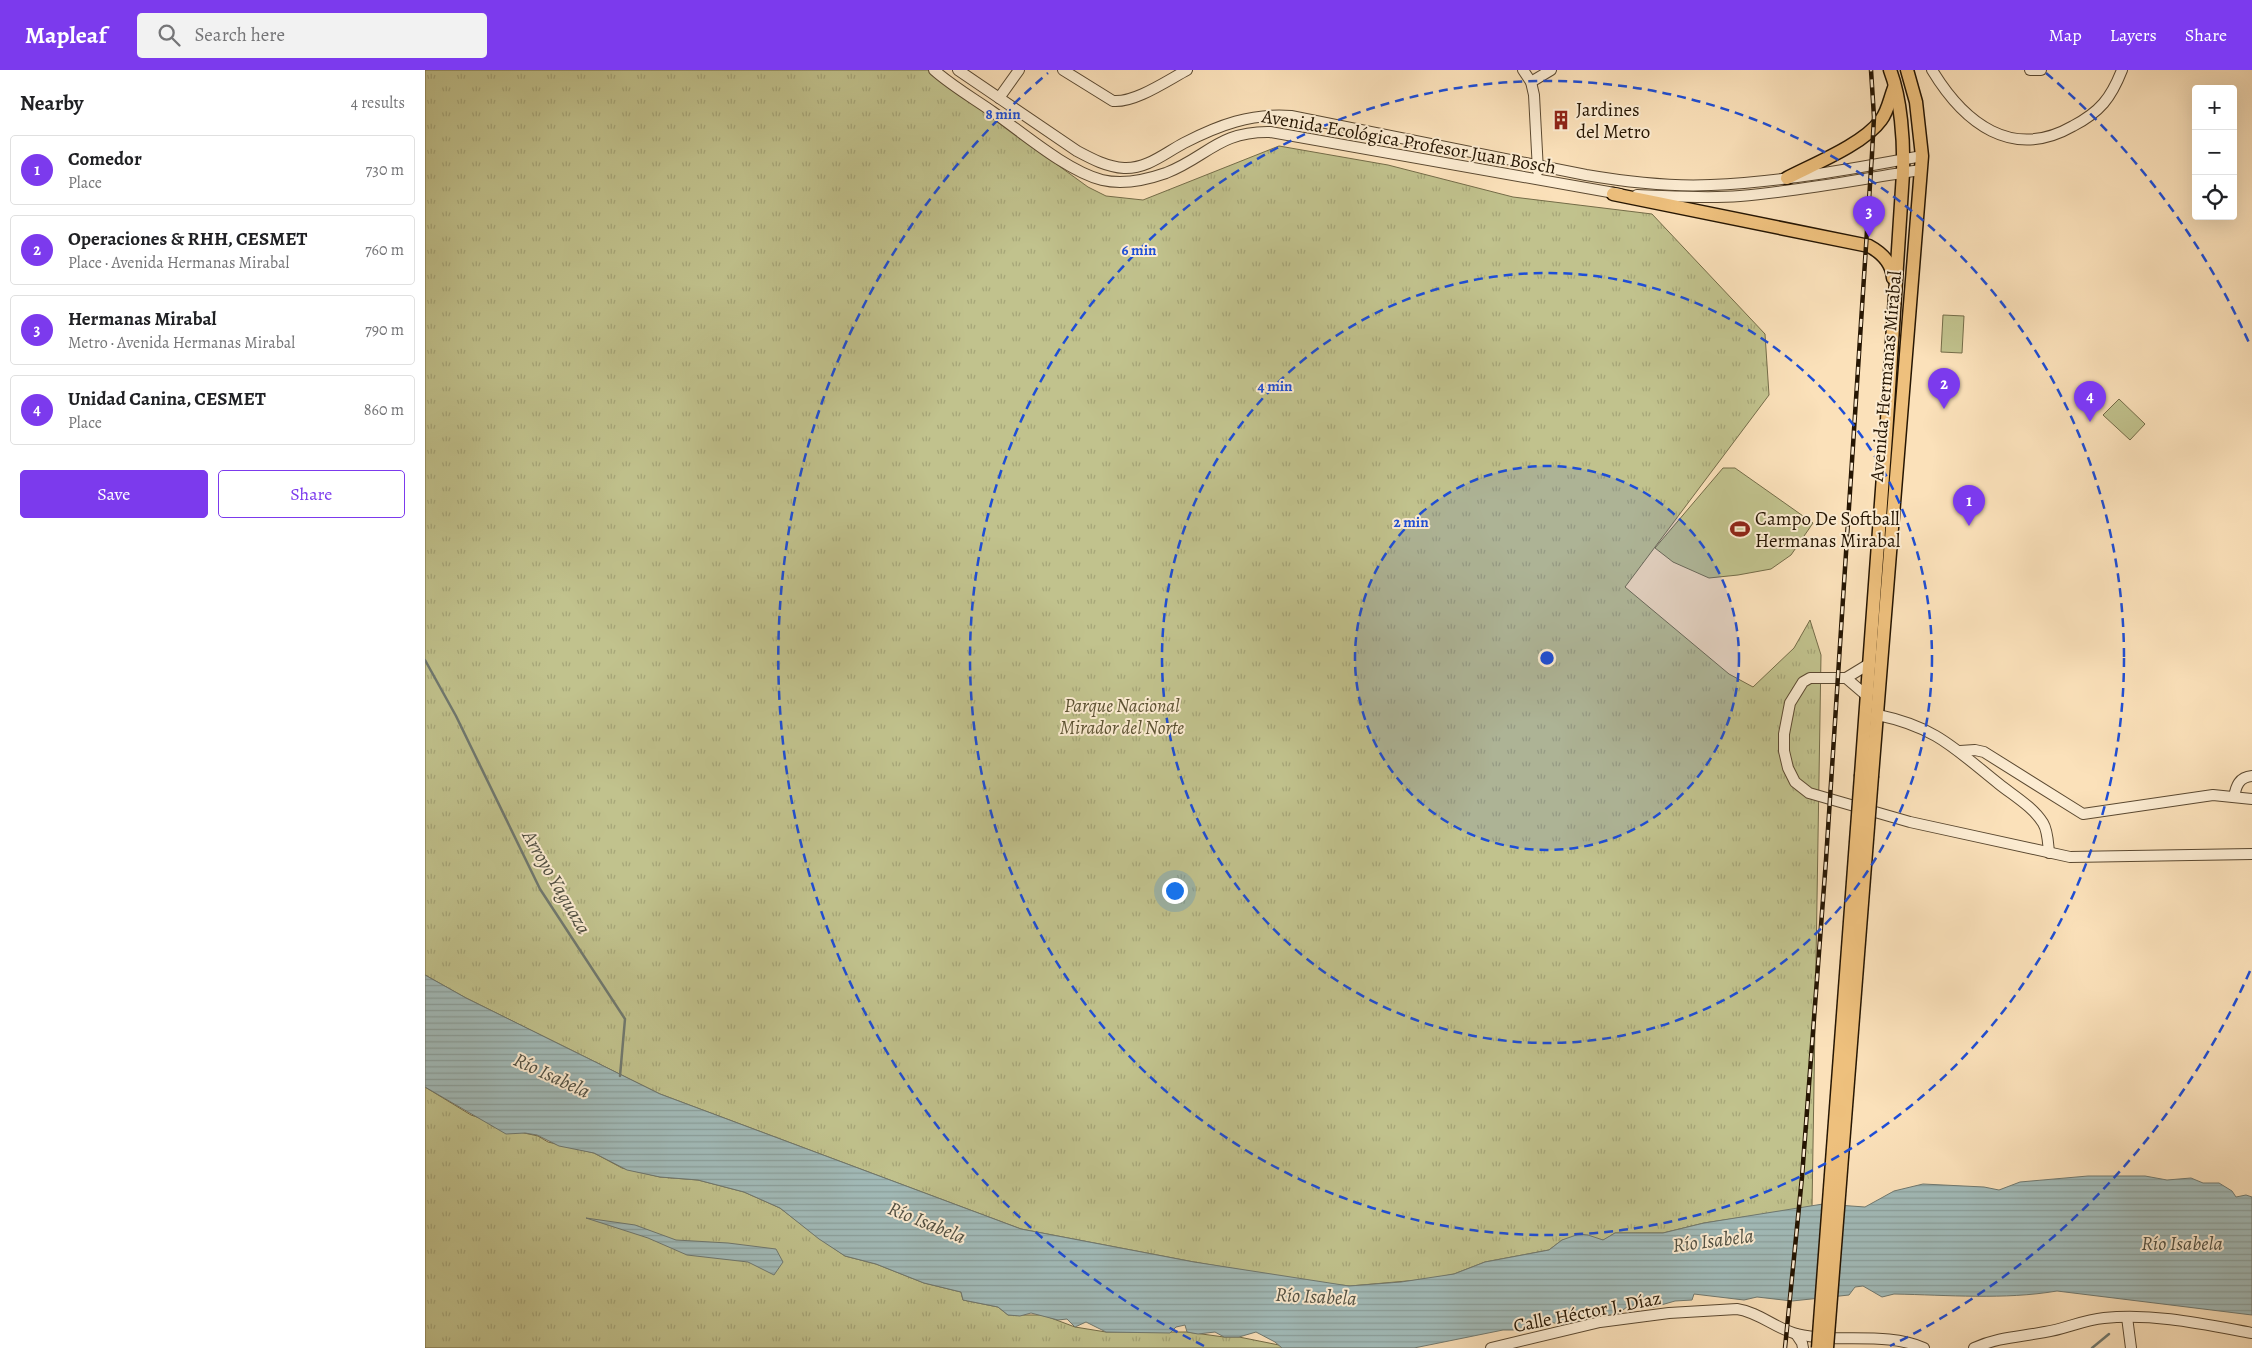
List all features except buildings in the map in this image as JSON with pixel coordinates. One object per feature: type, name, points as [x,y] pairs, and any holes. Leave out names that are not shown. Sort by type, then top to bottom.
[{"type":"main road","name":"Avenida Hermanas Mirabal","points":[[1867,775],[1867,696],[1903,173],[1895,83],[1890,70]]},
{"type":"main road","name":"Avenida Hermanas Mirabal","points":[[1867,775],[1878,715],[1921,170],[1916,102],[1907,70]]},
{"type":"main road","points":[[1787,178],[1855,142],[1869,132],[1884,115],[1895,83]]},
{"type":"main road","points":[[1613,194],[1869,246],[1883,256],[1892,270],[1895,301]]},
{"type":"main road","points":[[1818,1348],[1867,775]]},
{"type":"main road","points":[[1827,1348],[1867,775]]},
{"type":"street","name":"Avenida Ecológica Profesor Juan Bosch","points":[[934,70],[1073,168],[1103,180],[1135,181],[1151,178],[1168,172],[1223,140],[1253,132],[1270,132],[1613,194],[1692,197],[1740,196],[1809,188],[1921,170]]},
{"type":"street","name":"Avenida Ecológica Profesor Juan Bosch","points":[[958,70],[1077,151],[1097,162],[1125,168],[1151,162],[1183,144],[1231,122],[1274,115],[1291,116],[1615,180],[1677,185],[1710,185],[1787,178],[1921,156]]},
{"type":"street","points":[[999,98],[1019,70]]},
{"type":"street","points":[[1063,70],[1113,101],[1119,102],[1135,97],[1187,70]]},
{"type":"street","points":[[1523,70],[1531,82],[1535,106],[1539,180]]},
{"type":"street","points":[[1531,82],[1551,70]]},
{"type":"street","points":[[1932,70],[1954,103],[1969,116],[1990,130],[2011,139],[2024,140],[2039,139],[2057,134],[2097,112],[2116,85],[2122,70]]},
{"type":"street","points":[[2030,70],[2041,70]]},
{"type":"street","points":[[1183,144],[1193,158]]},
{"type":"street","points":[[1869,664],[1846,678],[1811,678],[1803,682],[1790,703],[1784,734],[1788,768],[1795,782],[1809,794],[1910,822],[2070,857],[2252,854]]},
{"type":"street","points":[[1846,678],[1867,696]]},
{"type":"street","points":[[1878,715],[1927,729],[1960,751],[2032,810],[2043,823],[2049,853]]},
{"type":"street","points":[[1960,751],[1975,750],[1984,752],[2083,814],[2213,795],[2252,799]]},
{"type":"street","points":[[2234,797],[2237,785],[2246,777],[2252,776]]},
{"type":"street","name":"Calle Héctor J. Díaz","points":[[1491,1348],[1600,1322],[1669,1313],[1737,1309],[1747,1310],[1796,1334],[1839,1344],[1895,1339],[1924,1348]]},
{"type":"street","points":[[2127,1317],[2131,1348]]},
{"type":"street","points":[[1974,1348],[2012,1336],[2062,1329],[2082,1321],[2127,1317],[2175,1319],[2252,1333]]},
{"type":"street","points":[[1796,1334],[1803,1343],[1803,1348]]},
{"type":"green space","name":"Parque Nacional Mirador del Norte","points":[[425,70],[930,70],[943,82],[1088,187],[1106,196],[1143,200],[1279,146],[1388,165],[1513,197],[1652,214],[1765,334],[1769,395],[1625,587],[1729,674],[1753,687],[1794,648],[1810,620],[1821,655],[1812,1207],[1704,1223],[1663,1233],[1615,1233],[1604,1240],[1562,1240],[1549,1250],[1485,1262],[1454,1274],[1430,1279],[1350,1286],[1313,1282],[1194,1262],[1021,1229],[660,1094],[466,998],[425,975]]},
{"type":"green space","points":[[1943,315],[1964,316],[1962,353],[1941,352]]},
{"type":"green space","points":[[2119,399],[2145,424],[2130,440],[2103,415]]},
{"type":"green space","name":"Campo De Softball Hermanas Mirabal","points":[[1723,468],[1735,468],[1813,523],[1791,555],[1771,569],[1709,578],[1673,562],[1655,548]]},
{"type":"green space","points":[[425,1087],[471,1115],[486,1120],[492,1126],[538,1136],[548,1142],[594,1153],[622,1168],[660,1177],[698,1180],[744,1192],[780,1208],[845,1256],[876,1264],[924,1283],[961,1292],[963,1300],[998,1307],[1008,1315],[1043,1315],[1075,1327],[1106,1332],[1187,1332],[1239,1337],[1279,1345],[1282,1348],[425,1348]]},
{"type":"water","name":"Río Isabela","points":[[425,975],[466,998],[660,1094],[1021,1229],[1194,1262],[1349,1286],[1401,1282],[1454,1274],[1485,1262],[1549,1250],[1562,1240],[1579,1234],[1603,1240],[1615,1233],[1663,1233],[1704,1223],[1823,1204],[1865,1207],[1894,1191],[1923,1184],[1984,1187],[1999,1190],[2020,1182],[2088,1176],[2145,1176],[2167,1180],[2191,1178],[2203,1183],[2219,1183],[2232,1191],[2236,1197],[2246,1195],[2252,1197],[2252,1315],[2057,1291],[1996,1296],[1894,1294],[1882,1297],[1863,1286],[1855,1287],[1849,1295],[1792,1301],[1757,1297],[1744,1300],[1694,1294],[1692,1300],[1675,1301],[1654,1307],[1627,1307],[1611,1319],[1567,1326],[1550,1322],[1414,1348],[1282,1348],[1256,1332],[1239,1337],[1224,1337],[1215,1332],[1198,1334],[1187,1332],[1185,1325],[1176,1327],[1170,1333],[1106,1332],[1086,1322],[1075,1327],[1067,1319],[1058,1320],[1031,1313],[1020,1316],[1008,1315],[998,1307],[963,1300],[961,1292],[924,1283],[876,1264],[845,1256],[819,1239],[780,1208],[744,1192],[698,1180],[660,1177],[627,1170],[594,1153],[559,1146],[537,1135],[525,1133],[506,1134],[425,1087]]},
{"type":"water","points":[[586,1218],[635,1225],[676,1240],[728,1243],[776,1249],[783,1262],[774,1275],[748,1262],[687,1255],[648,1238]]},
{"type":"waterway","name":"Arroyo Yaguaza","points":[[425,660],[456,716],[540,889],[625,1019],[620,1076]]},
{"type":"waterway","points":[[2092,1348],[2109,1334]]},
{"type":"railway","points":[[1785,1348],[1802,1177],[1826,860],[1872,154],[1874,117],[1871,70]]},
{"type":"place","name":"Jardines del Metro","points":[[1561,120]]},
{"type":"place","name":"Hermanas Mirabal","points":[[1869,237]]},
{"type":"place","name":"Operaciones & RHH, CESMET","points":[[1944,409]]},
{"type":"place","name":"Unidad Canina, CESMET","points":[[2090,422]]},
{"type":"place","name":"Comedor","points":[[1969,526]]},
{"type":"place","name":"Campo De Softball Hermanas Mirabal","points":[[1740,529]]}]
